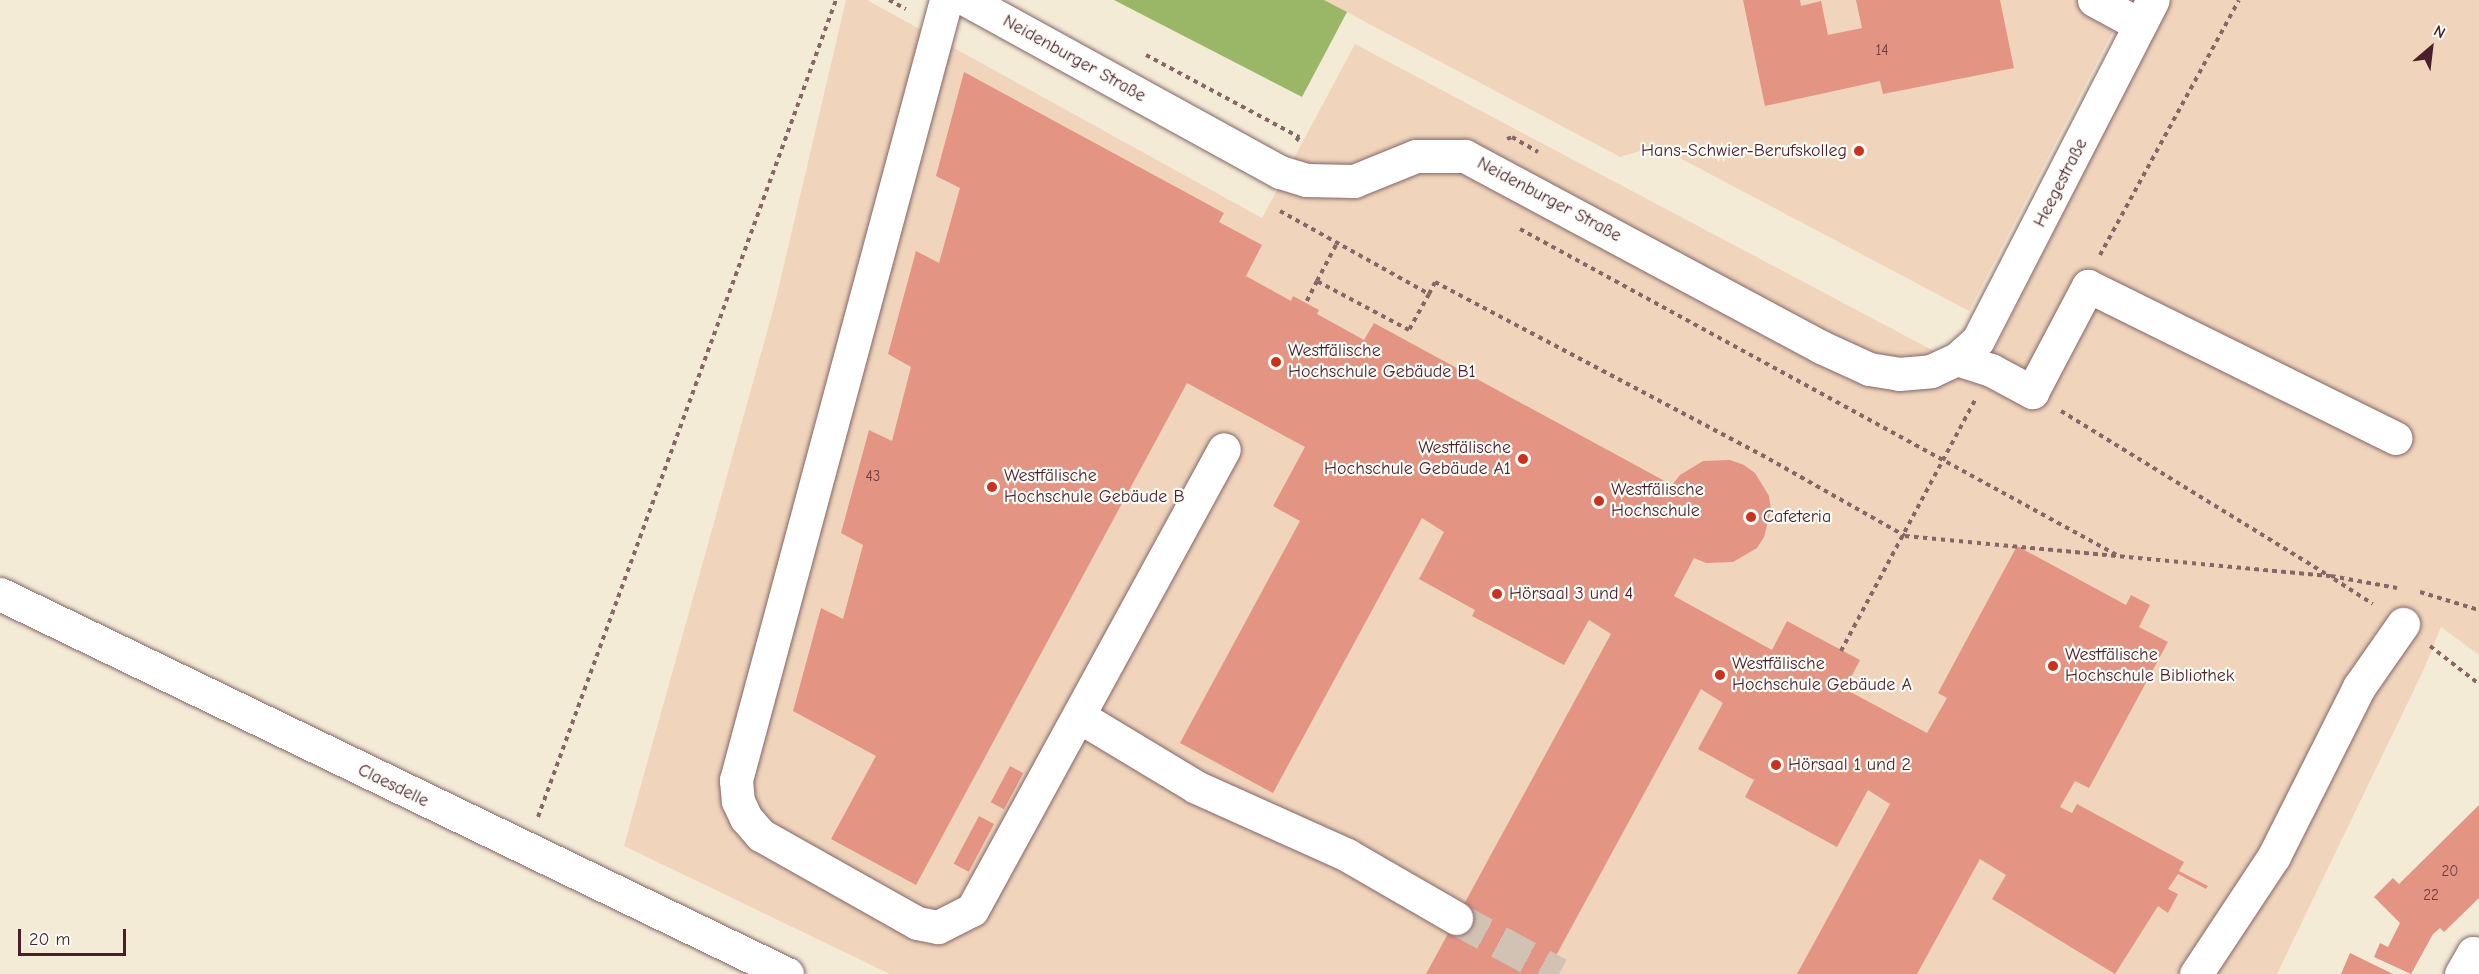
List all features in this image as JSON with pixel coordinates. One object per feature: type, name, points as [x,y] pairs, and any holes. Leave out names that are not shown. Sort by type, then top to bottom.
[{"type":"street","points":[[946,0],[739,768],[738,801],[760,835],[917,922],[938,927],[955,922],[972,910],[1080,717],[1224,449]]},
{"type":"street","name":"Neidenburger Straße","points":[[967,0],[1280,172],[1306,180],[1354,182],[1416,156],[1465,156],[1869,369],[1899,374],[1930,371],[1957,359]]},
{"type":"street","points":[[2094,0],[2147,13]]},
{"type":"street","name":"Heegestraße","points":[[1957,359],[1978,340],[1994,315],[2147,13]]},
{"type":"street","points":[[1957,359],[1991,370],[2032,392],[2088,286],[2395,438]]},
{"type":"street","name":"Claesdelle","points":[[0,594],[526,851],[787,974]]},
{"type":"street","points":[[2196,974],[2274,856],[2359,687],[2403,624]]},
{"type":"street","points":[[1080,717],[1196,787],[1347,855],[1456,918]]},
{"type":"street","points":[[2462,974],[2474,953],[2479,957]]},
{"type":"path","points":[[526,851],[836,0]]},
{"type":"path","points":[[2088,286],[2094,266],[2239,0]]},
{"type":"path","points":[[1136,49],[1299,137]]},
{"type":"path","points":[[1273,207],[1429,294]]},
{"type":"path","points":[[1518,228],[2120,557]]},
{"type":"path","points":[[1305,303],[1337,243]]},
{"type":"path","points":[[1317,281],[1409,330],[1436,282],[1769,459],[1905,536],[2331,576],[2399,588]]},
{"type":"path","points":[[1841,651],[1905,536],[1991,370]]},
{"type":"path","points":[[2032,392],[2331,576]]},
{"type":"path","points":[[2410,590],[2444,596],[2479,610]]},
{"type":"shaded area","name":"Westfälische Hochschule","points":[[846,0],[867,0],[1262,218],[1355,44],[1981,376],[2171,0],[2479,0],[2479,655],[2441,627],[2424,669],[2277,974],[890,974],[624,846],[775,303]]},
{"type":"shaded area","name":"Hans-Schwier-Berufskolleg","points":[[1324,0],[2129,0],[1969,311],[1657,146],[1620,157]]},
{"type":"green space","points":[[1114,0],[1324,0],[1347,12],[1302,97]]},
{"type":"building","points":[[1743,0],[1800,0],[1801,6],[1821,1],[1828,35],[1862,28],[1856,0],[2000,0],[2014,68],[1883,94],[1880,81],[1765,106]]},
{"type":"building","points":[[964,72],[1224,213],[1219,222],[1262,245],[1246,276],[1291,301],[1293,296],[1319,310],[1317,314],[1364,340],[1374,323],[1672,485],[1680,475],[1703,461],[1730,460],[1744,465],[1755,473],[1769,496],[1771,510],[1764,537],[1757,548],[1733,562],[1706,563],[1694,558],[1674,596],[1772,650],[1787,621],[1860,660],[1845,689],[1927,733],[1947,698],[1938,693],[2017,546],[2126,605],[2131,595],[2150,605],[2139,627],[2168,642],[2089,788],[2075,781],[2060,807],[2072,813],[2077,804],[2184,862],[2179,871],[2208,886],[2206,889],[2178,874],[2168,889],[2178,894],[2168,913],[2158,906],[2115,974],[1992,899],[2006,875],[1980,859],[1917,974],[1797,974],[1890,804],[1868,790],[1837,847],[1745,797],[1754,780],[1698,749],[1723,703],[1701,689],[1546,974],[1426,974],[1611,634],[1589,620],[1564,665],[1472,616],[1475,610],[1419,579],[1444,532],[1422,518],[1273,793],[1180,743],[1300,521],[1273,506],[1305,447],[1187,383],[916,885],[831,839],[876,756],[793,711],[821,608],[843,619],[863,545],[841,533],[869,430],[892,441],[911,367],[888,354],[916,251],[939,263],[960,188],[936,176]]},
{"type":"building","points":[[1010,766],[1023,773],[1004,809],[991,802]]},
{"type":"building","points":[[2479,805],[2479,898],[2444,932],[2440,928],[2433,934],[2411,974],[2374,957],[2380,943],[2388,947],[2400,923],[2374,897],[2393,878],[2399,884]]},
{"type":"building","points":[[979,816],[994,824],[969,872],[954,864]]},
{"type":"building","points":[[2350,953],[2393,974],[2341,974]]},
{"type":"tunnel","points":[[1456,918],[1559,974]]},
{"type":"place","name":"Hans-Schwier-Berufskolleg","points":[[1859,151]]},
{"type":"place","name":"Westfälische Hochschule Gebäude B1","points":[[1276,362]]},
{"type":"place","name":"Westfälische Hochschule Gebäude A1","points":[[1523,459]]},
{"type":"place","name":"Westfälische Hochschule Gebäude B","points":[[992,487]]},
{"type":"place","name":"Westfälische Hochschule","points":[[1599,501]]},
{"type":"place","name":"Cafeteria","points":[[1751,517]]},
{"type":"place","name":"Hörsaal 3 und 4","points":[[1497,594]]},
{"type":"place","name":"Westfälische Hochschule Bibliothek","points":[[2053,666]]},
{"type":"place","name":"Westfälische Hochschule Gebäude A","points":[[1720,675]]},
{"type":"place","name":"Hörsaal 1 und 2","points":[[1776,765]]}]
